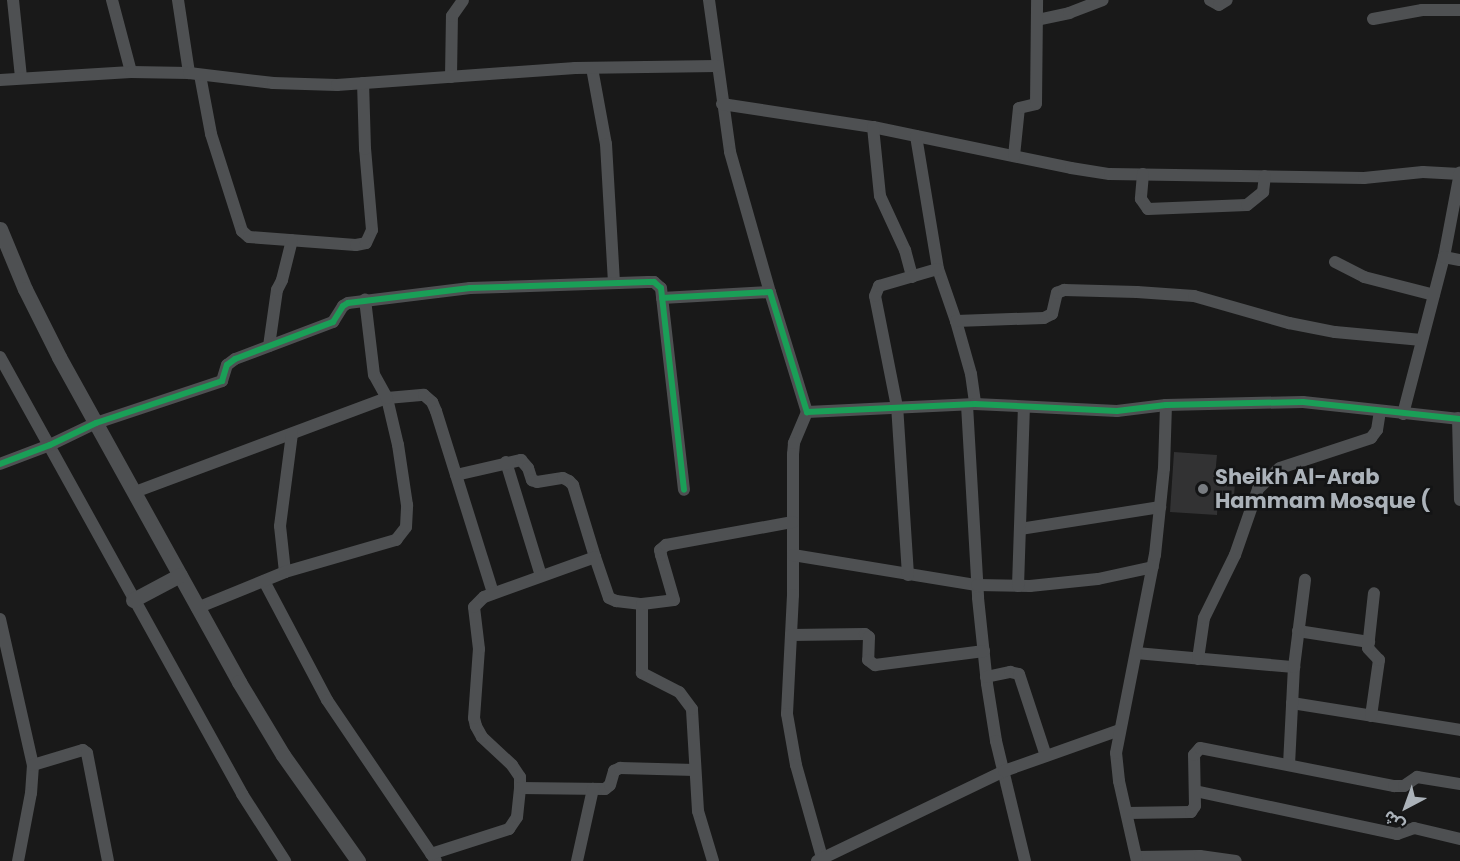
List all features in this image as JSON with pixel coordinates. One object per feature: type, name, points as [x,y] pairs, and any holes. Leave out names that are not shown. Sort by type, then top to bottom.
[{"type":"street","points":[[13,0],[17,16],[21,78]]},
{"type":"street","points":[[17,16],[21,0]]},
{"type":"street","points":[[112,0],[131,72]]},
{"type":"street","points":[[178,0],[211,134],[242,231],[249,237],[356,245],[369,240],[372,230],[365,149],[363,83]]},
{"type":"street","points":[[451,77],[452,16],[463,0]]},
{"type":"street","points":[[709,0],[730,152],[807,412],[794,443],[791,635],[787,714],[796,765],[821,860],[1004,771],[1119,730]]},
{"type":"street","points":[[1014,156],[1019,108],[1036,104],[1038,0]]},
{"type":"street","points":[[1069,0],[1069,13]]},
{"type":"street","points":[[1037,20],[1069,13],[1103,0]]},
{"type":"street","points":[[1210,0],[1219,5],[1227,0]]},
{"type":"street","points":[[1373,19],[1422,10],[1460,10]]},
{"type":"street","points":[[0,80],[131,72],[195,74],[308,85],[592,68],[717,66]]},
{"type":"street","points":[[592,68],[606,144],[614,283]]},
{"type":"street","points":[[722,104],[873,127],[1110,174],[1364,178],[1423,172],[1460,173],[1444,257],[1403,414]]},
{"type":"street","points":[[873,127],[880,196],[905,250],[912,277]]},
{"type":"street","points":[[916,136],[938,269],[957,321],[972,374],[977,585],[986,677],[1004,771],[1025,861]]},
{"type":"street","points":[[1143,174],[1141,199],[1148,210],[1247,205],[1263,192],[1265,176]]},
{"type":"street","points":[[0,229],[25,289],[197,608],[283,755],[357,861]]},
{"type":"street","points":[[269,346],[277,290],[282,280],[292,240]]},
{"type":"street","points":[[1444,257],[1460,260]]},
{"type":"street","points":[[1335,262],[1364,277],[1434,295]]},
{"type":"street","points":[[908,575],[897,407],[874,296],[879,286],[938,269]]},
{"type":"street","points":[[0,464],[50,445],[96,423],[222,381],[227,366],[235,359],[333,322],[343,306],[365,300],[400,299],[470,288],[654,282],[661,288],[684,490]]},
{"type":"street","points":[[957,321],[1044,318],[1052,314],[1057,293],[1064,290],[1137,292],[1194,296],[1289,323],[1335,332],[1422,340]]},
{"type":"street","points":[[662,298],[770,292]]},
{"type":"street","points":[[197,608],[285,572],[396,540],[406,527],[407,505],[398,445],[387,398],[374,375],[365,300]]},
{"type":"street","points":[[0,357],[242,794],[285,861]]},
{"type":"street","points":[[135,492],[387,398],[419,394],[428,396],[436,411],[493,593]]},
{"type":"street","points":[[807,412],[971,405],[1117,411],[1166,405],[1303,402],[1459,418],[1460,500]]},
{"type":"street","points":[[1166,405],[1160,507],[1152,567],[1116,753],[1137,859],[1200,856],[1236,861]]},
{"type":"street","points":[[1018,586],[1024,408]]},
{"type":"street","points":[[1198,659],[1204,618],[1235,555],[1258,489],[1280,468],[1371,438],[1377,430],[1380,411]]},
{"type":"street","points":[[285,572],[280,526],[292,434]]},
{"type":"street","points":[[456,475],[521,460],[532,480],[537,482],[563,478],[573,485],[609,598],[642,604],[674,600],[660,550],[666,545],[793,522]]},
{"type":"street","points":[[506,462],[541,576]]},
{"type":"street","points":[[1020,529],[1160,507]]},
{"type":"street","points":[[793,555],[977,585],[1018,586],[1098,579],[1152,567]]},
{"type":"street","points":[[264,580],[327,700],[434,857],[509,829],[518,817],[520,777],[512,765],[482,737],[474,718],[479,649],[472,611],[477,603],[493,593],[595,557]]},
{"type":"street","points":[[133,600],[180,575]]},
{"type":"street","points":[[1289,765],[1293,667],[1305,580]]},
{"type":"street","points":[[1371,716],[1379,660],[1369,651],[1374,592]]},
{"type":"street","points":[[642,604],[642,673],[679,692],[692,708],[698,811],[713,861]]},
{"type":"street","points":[[0,619],[33,765],[31,793],[18,861]]},
{"type":"street","points":[[1298,631],[1369,642]]},
{"type":"street","points":[[791,635],[865,634],[869,637],[868,660],[875,665],[984,651]]},
{"type":"street","points":[[1136,653],[1293,667]]},
{"type":"street","points":[[986,677],[1010,672],[1019,674],[1046,756]]},
{"type":"street","points":[[1292,704],[1460,730]]},
{"type":"street","points":[[1127,813],[1191,812],[1195,806],[1194,755],[1200,748],[1400,787],[1418,777],[1460,784]]},
{"type":"street","points":[[33,765],[83,750],[87,753],[108,861]]},
{"type":"street","points":[[520,788],[605,789],[610,785],[614,771],[620,768],[695,770]]},
{"type":"street","points":[[577,861],[593,789]]},
{"type":"street","points":[[1195,791],[1397,834],[1414,828],[1460,838]]},
{"type":"building","name":"Sheikh Al-Arab Hammam Mosque (","points":[[1174,452],[1217,455],[1215,476],[1226,476],[1225,483],[1235,483],[1234,496],[1218,495],[1217,515],[1170,512]]},
{"type":"cycle path","points":[[0,464],[50,445],[96,423],[222,381],[227,365],[235,359],[333,322],[343,306],[348,303],[470,288],[654,282],[661,288],[684,490]]},
{"type":"cycle path","points":[[662,298],[770,292],[807,412],[975,404],[1117,411],[1166,405],[1303,402],[1460,419]]},
{"type":"place","name":"Sheikh Al-Arab Hammam Mosque (","points":[[1203,489]]}]
